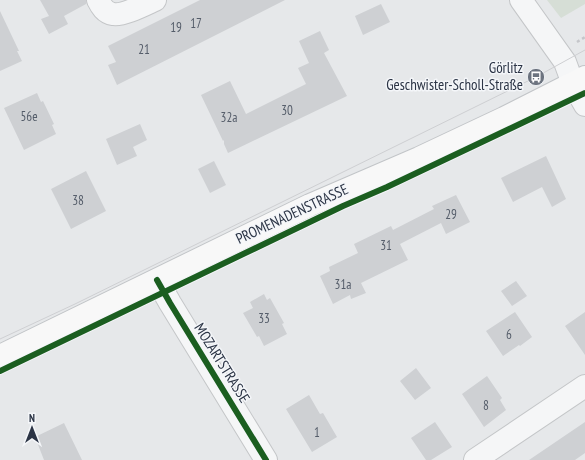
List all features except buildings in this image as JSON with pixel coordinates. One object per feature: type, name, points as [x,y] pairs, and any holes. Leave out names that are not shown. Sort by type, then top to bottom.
[{"type":"main road","name":"PROMENADENSTRASSE","points":[[0,356],[310,205],[413,160],[579,80]]},
{"type":"street","points":[[98,0],[103,9],[113,14],[138,9],[155,0]]},
{"type":"street","points":[[521,0],[579,80],[585,105]]},
{"type":"street","name":"MOZARTSTRASSE","points":[[157,280],[266,460]]},
{"type":"street","points":[[474,460],[585,386]]},
{"type":"shaded area","points":[[547,0],[585,0],[585,4],[561,18]]},
{"type":"tram line","points":[[0,339],[75,304],[536,77],[585,50]]},
{"type":"cycle path","points":[[0,371],[343,206],[387,187],[585,93]]},
{"type":"cycle path","points":[[157,280],[266,460]]},
{"type":"place","name":"Görlitz Geschwister-Scholl-Straße","points":[[536,77]]}]
